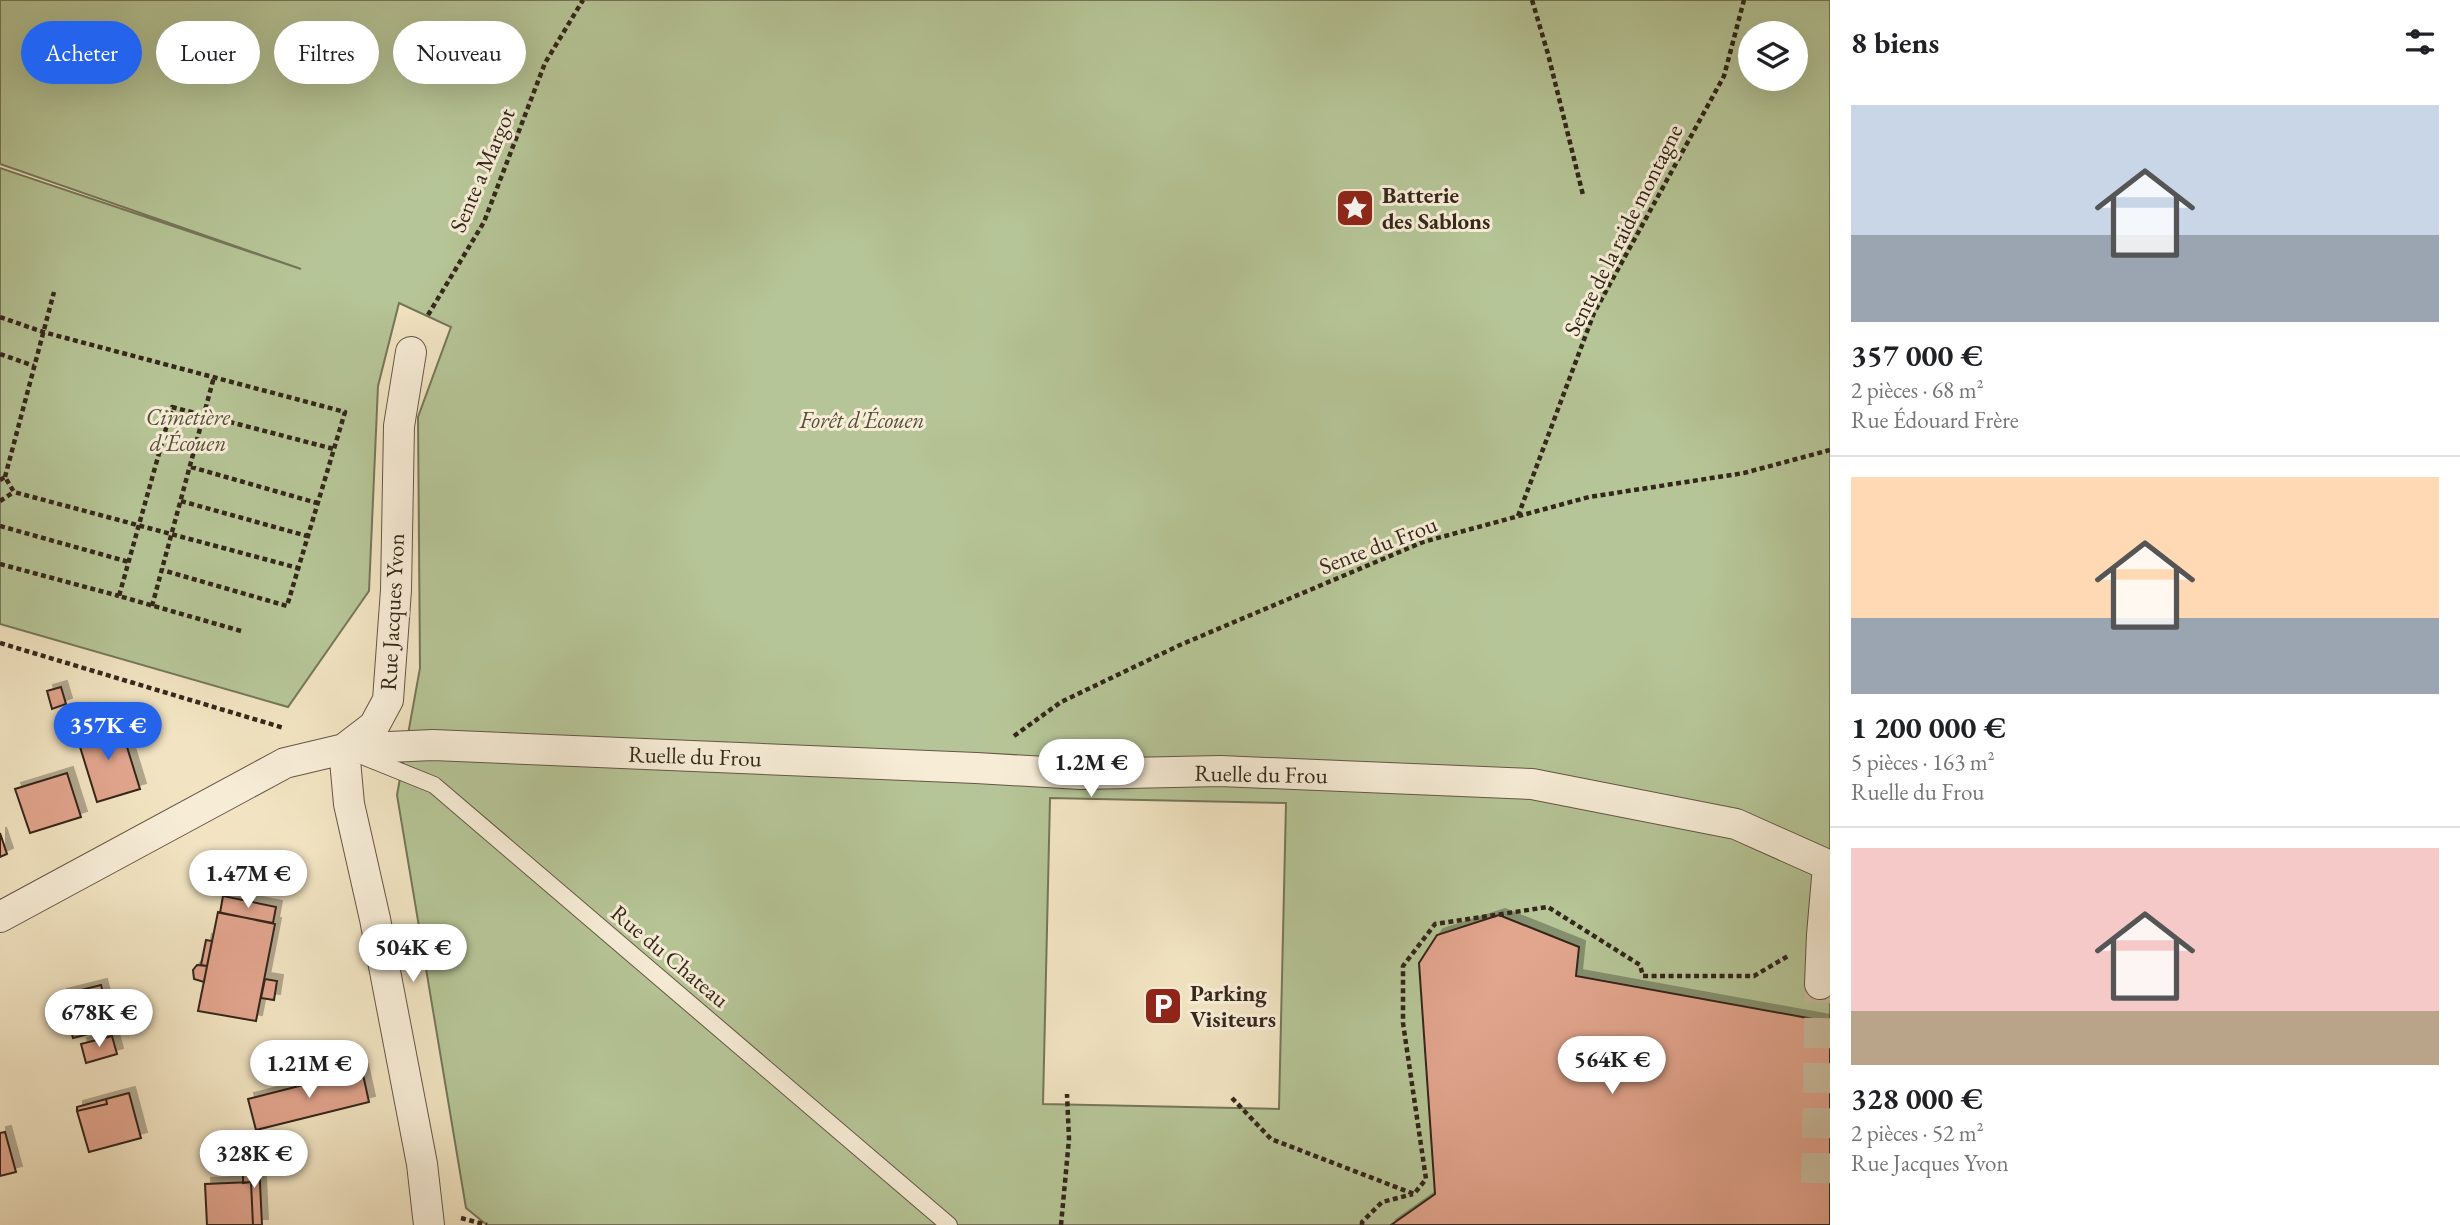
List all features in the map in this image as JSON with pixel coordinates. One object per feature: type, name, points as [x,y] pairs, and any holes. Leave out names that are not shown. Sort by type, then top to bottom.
[{"type":"street","name":"Rue Jacques Yvon","points":[[344,749],[374,726],[388,700],[396,590],[400,426],[411,352]]},
{"type":"street","name":"Ruelle du Frou","points":[[344,749],[433,745],[1081,774],[1220,771],[1532,784],[1736,824],[1829,866]]},
{"type":"street","points":[[0,917],[285,763],[344,749],[349,804],[375,919],[422,1164],[429,1225]]},
{"type":"street","points":[[1820,984],[1829,866]]},
{"type":"lane","name":"Rue du Chateau","points":[[344,749],[434,785],[949,1225]]},
{"type":"path","name":"Sente a Margot","points":[[428,315],[484,222],[545,63],[583,0]]},
{"type":"path","points":[[1532,0],[1583,195]]},
{"type":"path","name":"Sente de la raide montagne","points":[[1518,516],[1594,313],[1724,76],[1744,0]]},
{"type":"path","points":[[54,292],[3,479],[14,492],[298,568]]},
{"type":"path","points":[[0,317],[43,332],[345,412],[287,606],[162,570]]},
{"type":"path","points":[[0,354],[34,366]]},
{"type":"path","points":[[152,606],[214,377]]},
{"type":"path","points":[[118,596],[172,407],[334,449]]},
{"type":"path","name":"Sente du Frou","points":[[976,768],[983,759],[1061,702],[1180,645],[1423,542],[1590,497],[1744,473],[1830,450]]},
{"type":"path","points":[[191,467],[318,503]]},
{"type":"path","points":[[0,501],[14,492]]},
{"type":"path","points":[[181,501],[307,536]]},
{"type":"path","points":[[0,526],[128,562]]},
{"type":"path","points":[[0,564],[241,631]]},
{"type":"path","points":[[0,643],[287,729]]},
{"type":"path","points":[[1362,1225],[1382,1202],[1414,1194],[1426,1179],[1403,1023],[1403,966],[1435,924],[1548,907],[1640,965],[1643,976],[1754,976],[1822,935]]},
{"type":"path","points":[[1061,1225],[1069,1139],[1067,1094]]},
{"type":"path","points":[[1232,1098],[1271,1139],[1414,1194]]},
{"type":"green space","name":"Forêt d'Écouen","points":[[0,0],[1830,0],[1830,1225],[487,1225],[466,1208],[397,795],[420,668],[418,417],[451,327],[399,303],[378,386],[369,591],[288,707],[0,624],[0,168],[301,269],[0,164]],"holes":[[[1050,798],[1286,803],[1279,1109],[1043,1104]]]},
{"type":"building","points":[[61,687],[66,704],[52,709],[47,691]]},
{"type":"building","points":[[119,721],[140,789],[97,802],[76,734]]},
{"type":"building","points":[[67,773],[81,817],[30,833],[15,789]]},
{"type":"building","points":[[0,833],[7,854],[0,857]]},
{"type":"building","points":[[223,896],[276,907],[273,923],[220,913]]},
{"type":"building","points":[[218,912],[275,924],[256,1021],[198,1011]]},
{"type":"building","points":[[1499,915],[1579,947],[1576,976],[1830,1022],[1830,1225],[1391,1225],[1435,1194],[1419,963],[1437,935]]},
{"type":"building","points":[[206,940],[212,941],[207,966],[201,965]]},
{"type":"building","points":[[197,965],[207,966],[204,982],[194,979],[193,970]]},
{"type":"building","points":[[265,979],[277,981],[274,1000],[261,998]]},
{"type":"building","points":[[101,985],[112,1028],[73,1038],[61,995]]},
{"type":"building","points":[[112,1036],[117,1054],[86,1063],[81,1044]]},
{"type":"building","points":[[362,1070],[369,1102],[256,1130],[248,1099]]},
{"type":"building","points":[[129,1093],[141,1138],[89,1152],[77,1111],[107,1104],[106,1099]]},
{"type":"building","points":[[106,1099],[107,1104],[77,1111],[77,1107]]},
{"type":"building","points":[[5,1132],[16,1172],[0,1176],[0,1133]]},
{"type":"building","points":[[243,1163],[259,1163],[262,1225],[253,1225],[251,1182],[243,1183]]},
{"type":"building","points":[[251,1182],[253,1225],[207,1225],[205,1184]]},
{"type":"tunnel","points":[[1816,1183],[1820,984]]},
{"type":"place","name":"Batterie des Sablons","points":[[1355,208]]},
{"type":"place","name":"Parking Visiteurs","points":[[1163,1006]]},
{"type":"park label","name":"Cimetière d'Écouen","points":[[188,430]]}]
